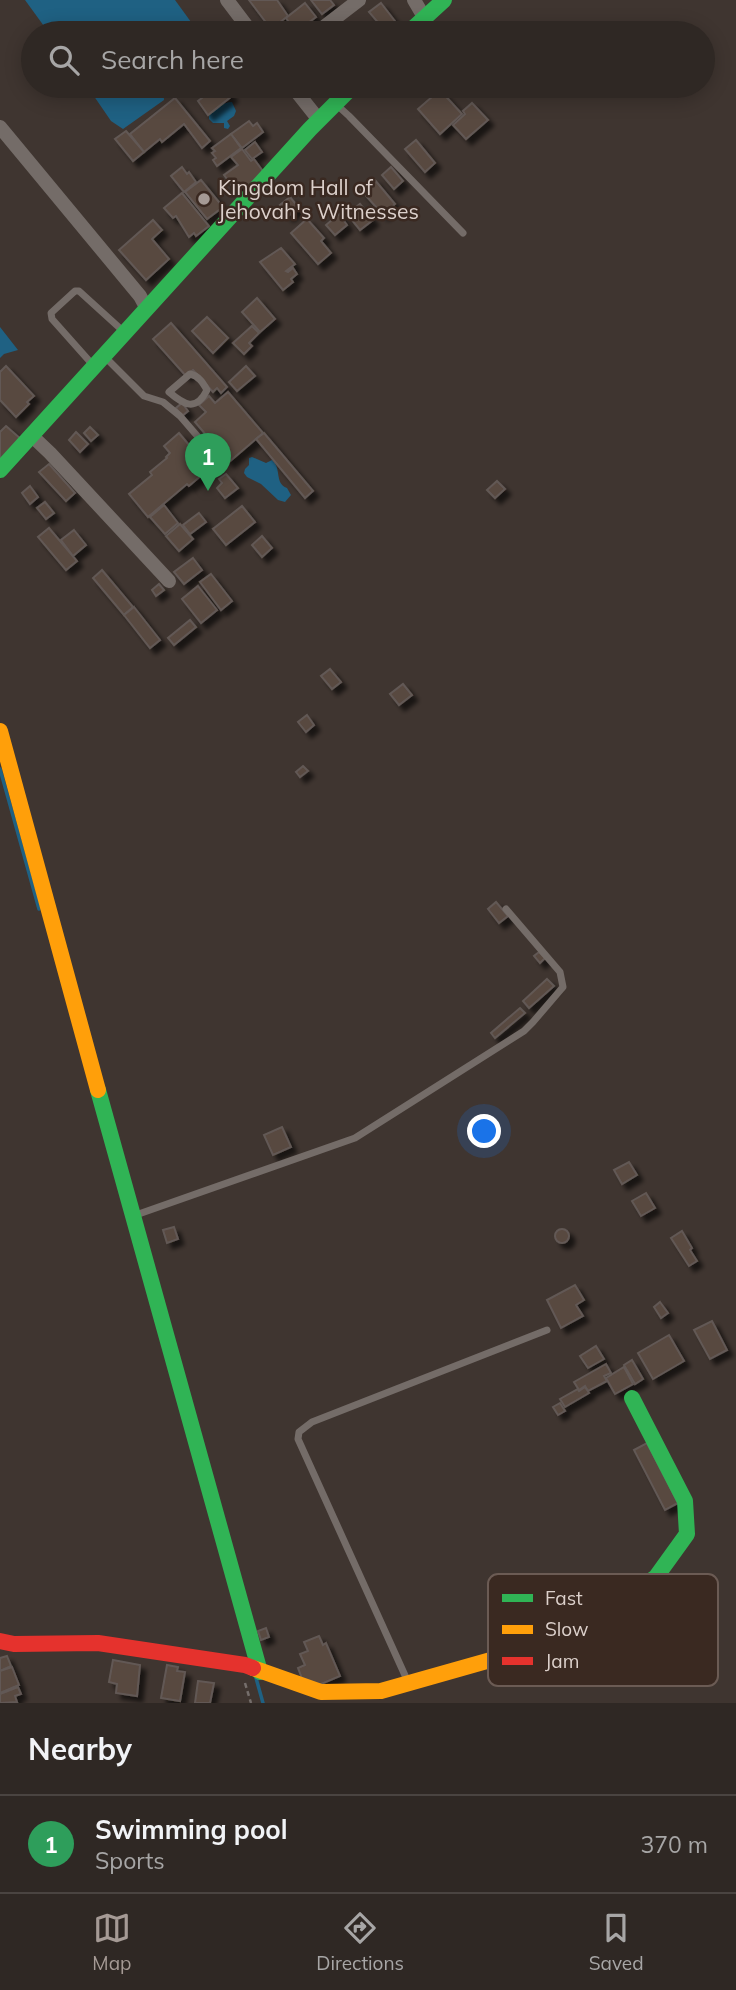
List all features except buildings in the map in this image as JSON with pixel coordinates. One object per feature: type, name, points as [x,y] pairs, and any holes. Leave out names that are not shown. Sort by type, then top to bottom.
[{"type":"street","points":[[227,0],[243,21]]},
{"type":"street","points":[[332,21],[359,0]]},
{"type":"street","points":[[414,0],[424,17]]},
{"type":"street","points":[[420,21],[444,0]]},
{"type":"street","points":[[302,98],[319,120]]},
{"type":"street","points":[[0,470],[339,98]]},
{"type":"street","points":[[0,127],[147,309]]},
{"type":"street","points":[[31,435],[169,581]]},
{"type":"street","points":[[0,731],[132,1216],[250,1668]]},
{"type":"street","points":[[632,1398],[685,1501],[687,1534],[658,1574]]},
{"type":"street","points":[[0,1641],[14,1644],[98,1643],[250,1668],[323,1698],[381,1691],[488,1661]]},
{"type":"lane","points":[[345,98],[349,116],[463,233]]},
{"type":"lane","points":[[125,333],[79,291],[75,291],[51,313],[52,319],[99,361],[144,396],[163,402],[180,416],[212,453]]},
{"type":"lane","points":[[155,399],[169,392],[190,374],[202,381],[207,390],[194,404],[186,405],[169,392]]},
{"type":"lane","points":[[132,1216],[355,1138],[524,1031],[563,987],[562,979],[560,972],[506,909]]},
{"type":"lane","points":[[409,1683],[298,1439],[299,1432],[312,1422],[547,1330]]},
{"type":"path","points":[[250,1668],[251,1703]]},
{"type":"water","points":[[25,0],[175,0],[190,21],[40,21]]},
{"type":"water","points":[[95,98],[164,98],[123,129],[111,121]]},
{"type":"water","points":[[232,102],[236,111],[227,121],[230,126],[228,129],[224,128],[224,123],[213,123],[209,119],[219,107]]},
{"type":"water","points":[[0,327],[18,350],[0,358]]},
{"type":"water","points":[[249,458],[266,463],[272,460],[275,463],[281,483],[291,495],[285,502],[278,500],[244,473],[249,465]]},
{"type":"waterway","points":[[0,769],[39,909]]},
{"type":"waterway","points":[[256,1678],[263,1703]]},
{"type":"traffic: fast","points":[[421,21],[444,0]]},
{"type":"traffic: fast","points":[[0,470],[341,98]]},
{"type":"traffic: fast","points":[[98,1090],[260,1672]]},
{"type":"traffic: fast","points":[[632,1398],[685,1501],[687,1534],[658,1574]]},
{"type":"traffic: slow","points":[[0,731],[98,1090]]},
{"type":"traffic: slow","points":[[253,1668],[321,1692],[381,1691],[488,1661]]},
{"type":"traffic: jam","points":[[0,1641],[14,1644],[98,1643],[253,1668]]},
{"type":"place","name":"Kingdom Hall of Jehovah's Witnesses","points":[[204,199]]},
{"type":"place","name":"Swimming pool","points":[[208,491]]}]
